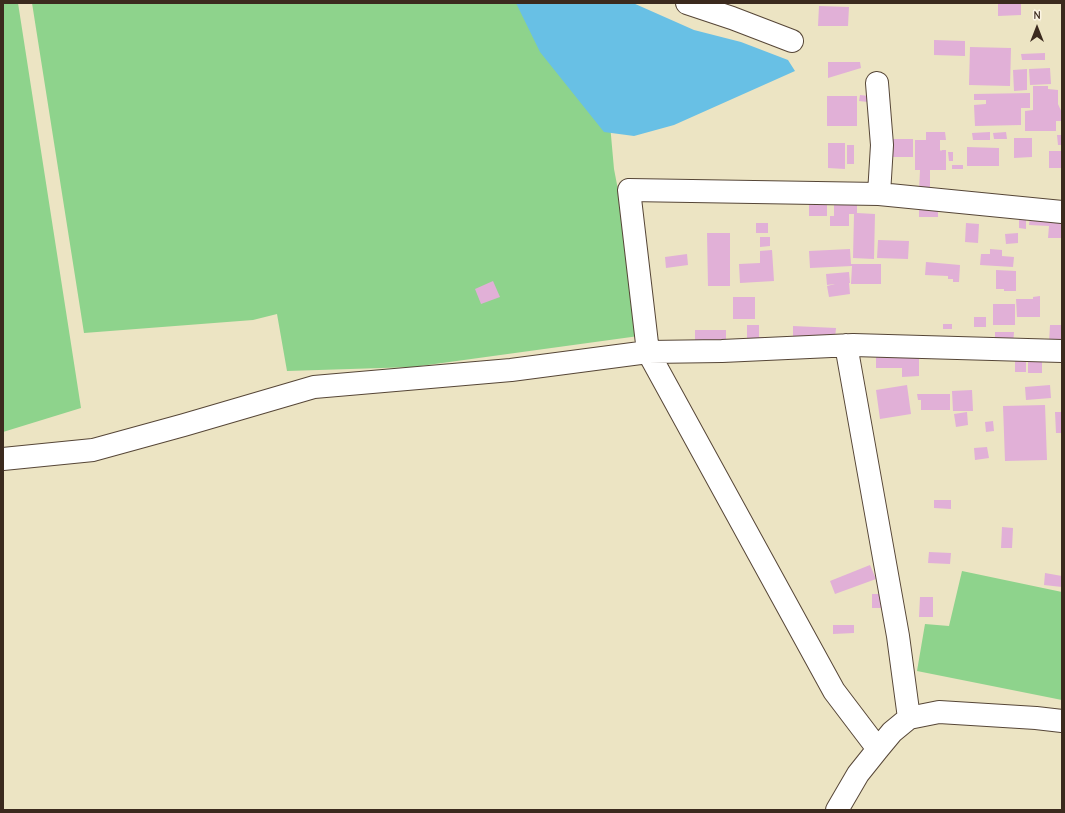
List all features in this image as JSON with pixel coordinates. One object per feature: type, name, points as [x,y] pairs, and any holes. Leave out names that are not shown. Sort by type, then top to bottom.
[{"type":"street","points":[[686,3],[732,18],[792,41]]},
{"type":"street","points":[[877,83],[882,145],[879,194]]},
{"type":"street","points":[[878,749],[834,691],[648,352],[629,190],[879,194],[1062,212]]},
{"type":"street","points":[[846,346],[898,636],[909,718]]},
{"type":"street","points":[[3,459],[93,450],[314,387],[511,370],[648,352],[722,351],[846,346],[1062,351]]},
{"type":"street","points":[[837,810],[858,774],[892,732],[909,718],[939,712],[1062,721]]},
{"type":"green space","points":[[3,3],[18,3],[81,408],[3,432]]},
{"type":"green space","points":[[32,3],[526,3],[609,113],[614,169],[646,335],[413,367],[287,371],[277,314],[253,320],[84,333]]},
{"type":"green space","points":[[962,571],[1062,592],[1062,700],[917,671],[925,624],[949,626]]},
{"type":"water","points":[[516,3],[633,3],[694,30],[741,42],[788,60],[795,71],[674,125],[634,136],[604,132],[540,52]]},
{"type":"building","points":[[998,3],[1021,3],[1021,15],[998,16]]},
{"type":"building","points":[[819,6],[849,7],[848,26],[818,26]]},
{"type":"building","points":[[934,40],[965,41],[965,56],[934,55]]},
{"type":"building","points":[[970,47],[1011,48],[1010,86],[969,85]]},
{"type":"building","points":[[1045,53],[1045,60],[1022,60],[1021,54]]},
{"type":"building","points":[[828,62],[860,62],[861,68],[828,78]]},
{"type":"building","points":[[1050,68],[1051,84],[1030,85],[1029,69]]},
{"type":"building","points":[[1027,69],[1027,90],[1014,91],[1013,70]]},
{"type":"building","points":[[1033,86],[1048,86],[1048,89],[1058,90],[1058,104],[1062,113],[1062,121],[1056,121],[1056,131],[1025,131],[1025,111],[1033,110]]},
{"type":"building","points":[[1030,93],[1030,108],[1021,108],[1021,125],[975,126],[974,105],[986,104],[986,100],[974,100],[974,94]]},
{"type":"building","points":[[860,95],[869,96],[868,102],[859,101]]},
{"type":"building","points":[[827,96],[857,96],[857,126],[827,126]]},
{"type":"building","points":[[926,132],[945,132],[946,140],[940,140],[940,150],[946,150],[946,170],[930,170],[930,191],[919,191],[920,170],[915,170],[915,140],[926,140]]},
{"type":"building","points":[[990,132],[990,140],[973,140],[972,133]]},
{"type":"building","points":[[1006,132],[1007,139],[994,139],[993,133]]},
{"type":"building","points":[[1057,135],[1062,135],[1062,145],[1058,145]]},
{"type":"building","points":[[1014,138],[1032,138],[1032,157],[1014,158]]},
{"type":"building","points":[[889,139],[913,139],[913,157],[889,157]]},
{"type":"building","points":[[828,143],[845,143],[845,169],[828,168]]},
{"type":"building","points":[[847,145],[854,145],[854,164],[847,164]]},
{"type":"building","points":[[967,147],[999,148],[999,166],[967,166]]},
{"type":"building","points":[[1049,151],[1062,151],[1062,168],[1049,168]]},
{"type":"building","points":[[948,152],[953,152],[953,161],[949,161]]},
{"type":"building","points":[[952,165],[963,165],[963,169],[952,169]]},
{"type":"building","points":[[857,203],[857,213],[875,214],[874,259],[853,258],[854,214],[849,214],[849,226],[830,226],[830,216],[834,216],[834,204]]},
{"type":"building","points":[[919,204],[938,205],[938,217],[919,217]]},
{"type":"building","points":[[809,205],[827,205],[827,216],[809,216]]},
{"type":"building","points":[[1019,215],[1026,215],[1026,229],[1019,228]]},
{"type":"building","points":[[1030,215],[1062,218],[1062,238],[1048,238],[1049,226],[1029,225]]},
{"type":"building","points":[[756,223],[768,223],[768,233],[756,233]]},
{"type":"building","points":[[966,223],[979,224],[978,243],[965,242]]},
{"type":"building","points":[[707,233],[730,233],[730,286],[708,286]]},
{"type":"building","points":[[1018,233],[1018,243],[1006,244],[1005,234]]},
{"type":"building","points":[[760,237],[770,237],[770,246],[760,247]]},
{"type":"building","points":[[878,240],[909,241],[908,259],[877,258]]},
{"type":"building","points":[[850,249],[851,264],[881,264],[881,284],[851,284],[852,266],[810,268],[809,251]]},
{"type":"building","points":[[990,249],[1002,250],[1002,256],[1014,257],[1013,267],[980,265],[981,254],[990,254]]},
{"type":"building","points":[[772,250],[774,281],[740,283],[739,264],[760,263],[760,251]]},
{"type":"building","points":[[687,254],[688,265],[666,268],[665,257]]},
{"type":"building","points":[[926,262],[960,265],[959,282],[953,282],[953,279],[948,279],[948,276],[925,275]]},
{"type":"building","points":[[996,270],[1016,271],[1016,291],[996,289]]},
{"type":"building","points":[[849,272],[850,294],[829,297],[827,286],[835,284],[827,285],[826,274]]},
{"type":"building","points":[[493,281],[500,297],[481,304],[475,289]]},
{"type":"building","points":[[1040,296],[1040,317],[1017,317],[1016,299],[1033,299],[1033,297]]},
{"type":"building","points":[[733,297],[755,297],[755,319],[733,319]]},
{"type":"building","points":[[993,304],[1015,304],[1015,325],[993,325]]},
{"type":"building","points":[[974,317],[986,317],[986,327],[974,327]]},
{"type":"building","points":[[943,324],[952,324],[952,329],[943,329]]},
{"type":"building","points":[[747,325],[759,325],[759,337],[771,337],[771,346],[747,346]]},
{"type":"building","points":[[1050,325],[1062,325],[1062,344],[1049,343]]},
{"type":"building","points":[[793,326],[836,328],[835,338],[793,336]]},
{"type":"building","points":[[695,330],[726,330],[726,343],[695,343]]},
{"type":"building","points":[[995,332],[1014,332],[1013,345],[995,345]]},
{"type":"building","points":[[919,348],[919,376],[902,377],[902,368],[876,368],[876,349]]},
{"type":"building","points":[[1015,353],[1026,353],[1026,372],[1015,372]]},
{"type":"building","points":[[1028,354],[1042,354],[1042,373],[1028,373]]},
{"type":"building","points":[[907,385],[911,414],[880,419],[876,390]]},
{"type":"building","points":[[1050,385],[1051,398],[1026,400],[1025,387]]},
{"type":"building","points":[[972,390],[973,411],[953,411],[952,391]]},
{"type":"building","points":[[917,394],[950,394],[950,410],[921,410],[921,400],[918,400]]},
{"type":"building","points":[[1045,405],[1047,460],[1005,461],[1003,406]]},
{"type":"building","points":[[967,412],[968,425],[956,427],[954,414]]},
{"type":"building","points":[[1055,412],[1062,412],[1062,433],[1056,433]]},
{"type":"building","points":[[993,421],[994,431],[986,432],[985,422]]},
{"type":"building","points":[[987,447],[989,458],[975,460],[974,448]]},
{"type":"building","points":[[934,500],[951,500],[951,509],[934,508]]},
{"type":"building","points":[[1002,527],[1013,528],[1012,548],[1001,548]]},
{"type":"building","points":[[929,552],[951,553],[950,564],[928,563]]},
{"type":"building","points":[[870,565],[876,579],[835,594],[830,581]]},
{"type":"building","points":[[1045,573],[1062,576],[1062,587],[1044,585]]},
{"type":"building","points":[[872,594],[882,594],[882,608],[872,608]]},
{"type":"building","points":[[920,597],[933,597],[933,617],[919,617]]},
{"type":"building","points":[[833,625],[854,625],[854,633],[833,634]]}]
